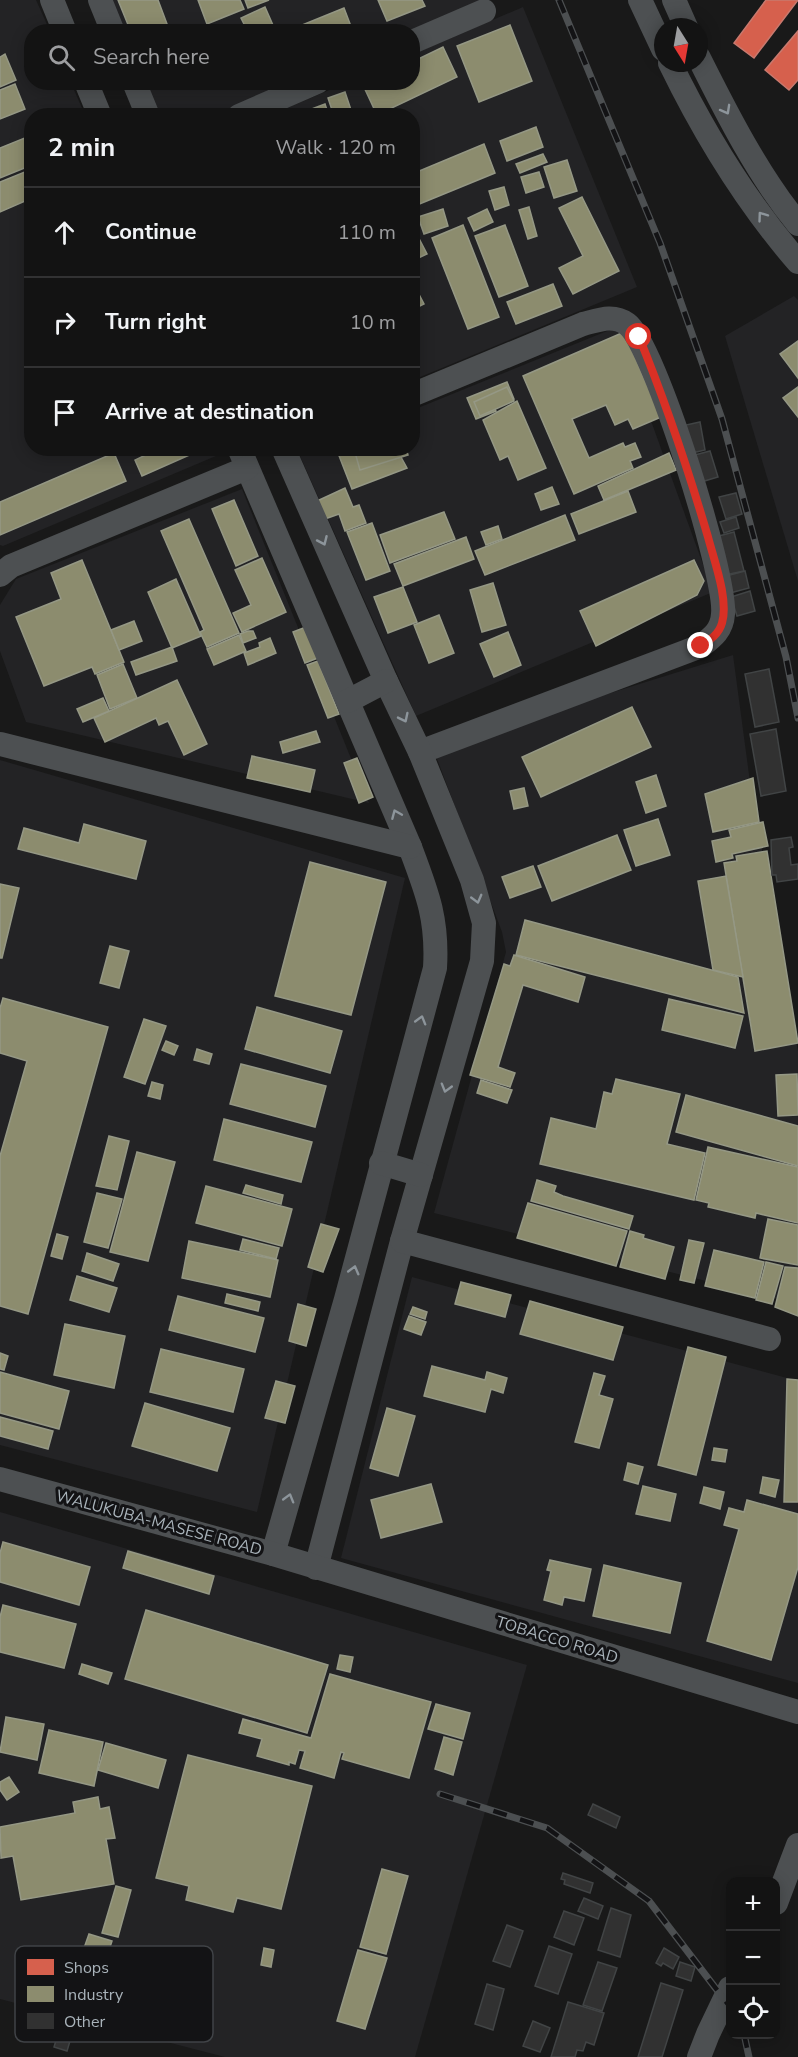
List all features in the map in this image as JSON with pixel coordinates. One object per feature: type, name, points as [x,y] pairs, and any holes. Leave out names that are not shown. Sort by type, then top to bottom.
[{"type":"street","points":[[52,0],[62,24]]},
{"type":"street","points":[[100,0],[110,24]]},
{"type":"street","points":[[640,0],[654,30]]},
{"type":"street","points":[[674,0],[682,18]]},
{"type":"street","points":[[420,39],[484,11]]},
{"type":"street","points":[[674,72],[687,99],[731,171],[798,262]]},
{"type":"street","points":[[706,72],[727,112],[783,206],[798,224]]},
{"type":"street","points":[[89,90],[97,108]]},
{"type":"street","points":[[137,90],[145,108]]},
{"type":"street","points":[[257,108],[299,90]]},
{"type":"street","points":[[420,392],[583,324],[609,317],[627,324],[639,337],[680,444],[718,574],[724,611],[722,624],[715,636],[701,646],[420,752]]},
{"type":"street","points":[[288,456],[310,513],[420,752],[472,880],[484,923],[482,961],[402,1241],[316,1568]]},
{"type":"street","points":[[0,575],[11,566],[243,458],[410,847],[430,900],[437,936],[435,968],[346,1299],[273,1554]]},
{"type":"street","points":[[274,530],[310,513]]},
{"type":"street","points":[[348,701],[386,681]]},
{"type":"street","points":[[0,744],[410,847]]},
{"type":"street","points":[[381,1163],[421,1175]]},
{"type":"street","points":[[402,1241],[769,1339]]},
{"type":"street","points":[[346,1299],[385,1311]]},
{"type":"street","name":"WALUKUBA-MASESE ROAD","points":[[0,1479],[273,1554],[316,1568]]},
{"type":"street","name":"TOBACCO ROAD","points":[[316,1568],[798,1712]]},
{"type":"street","points":[[780,1892],[798,1845]]},
{"type":"street","points":[[699,2057],[726,1997]]},
{"type":"shaded area","points":[[0,0],[36,0],[47,24],[24,24],[24,90],[74,90],[82,108],[24,108],[24,456],[216,456],[3,546],[0,545]]},
{"type":"shaded area","points":[[108,0],[490,0],[420,29],[420,24],[119,24]]},
{"type":"shaded area","points":[[523,7],[637,287],[420,377],[420,108],[287,108],[329,90],[420,90],[420,51]]},
{"type":"shaded area","points":[[146,90],[275,90],[232,108],[154,108]]},
{"type":"shaded area","points":[[794,296],[798,300],[798,581],[725,336]]},
{"type":"shaded area","points":[[617,327],[713,592],[416,716],[300,456],[420,456],[420,407]]},
{"type":"shaded area","points":[[242,489],[369,803],[26,722],[0,651],[0,605],[16,579]]},
{"type":"shaded area","points":[[733,655],[750,782],[798,1051],[798,1304],[434,1213],[506,952],[502,932],[433,748]]},
{"type":"shaded area","points":[[0,760],[405,878],[257,1512],[0,1445]]},
{"type":"shaded area","points":[[412,1277],[798,1381],[798,1683],[341,1558]]},
{"type":"shaded area","points":[[0,1512],[527,1665],[415,2057],[225,2057],[167,2042],[213,2042],[213,1946],[15,1946],[15,2003],[0,1999]]},
{"type":"building: Shops","points":[[766,0],[798,0],[754,58],[734,43]]},
{"type":"building: Shops","points":[[798,31],[798,80],[789,90],[765,70]]},
{"type":"building: Industry","points":[[118,0],[158,0],[167,24],[128,24]]},
{"type":"building: Industry","points":[[198,0],[240,0],[244,9],[207,24]]},
{"type":"building: Industry","points":[[245,0],[269,0],[248,8]]},
{"type":"building: Industry","points":[[378,0],[422,0],[425,6],[387,21]]},
{"type":"building: Industry","points":[[265,7],[272,24],[244,24],[241,18]]},
{"type":"building: Industry","points":[[344,8],[350,24],[305,24]]},
{"type":"building: Industry","points":[[510,25],[532,81],[479,102],[457,46]]},
{"type":"building: Industry","points":[[443,47],[457,77],[392,108],[374,108],[365,90],[420,90],[420,58]]},
{"type":"building: Industry","points":[[5,54],[16,80],[0,87],[0,57]]},
{"type":"building: Industry","points":[[15,84],[24,109],[0,119],[0,90]]},
{"type":"building: Industry","points":[[345,92],[350,108],[331,108],[328,98]]},
{"type":"building: Industry","points":[[325,104],[326,108],[314,108]]},
{"type":"building: Industry","points":[[536,127],[543,147],[507,161],[500,141]]},
{"type":"building: Industry","points":[[24,138],[24,168],[0,178],[0,148]]},
{"type":"building: Industry","points":[[484,144],[495,173],[420,204],[420,171]]},
{"type":"building: Industry","points":[[543,154],[547,162],[520,173],[516,164]]},
{"type":"building: Industry","points":[[567,160],[577,191],[554,198],[544,167]]},
{"type":"building: Industry","points":[[24,172],[24,202],[0,212],[0,182]]},
{"type":"building: Industry","points":[[539,172],[544,187],[526,193],[521,177]]},
{"type":"building: Industry","points":[[504,187],[509,205],[495,210],[489,191]]},
{"type":"building: Industry","points":[[582,197],[619,271],[573,294],[559,268],[583,256],[559,208]]},
{"type":"building: Industry","points":[[529,207],[537,236],[528,239],[519,210]]},
{"type":"building: Industry","points":[[443,209],[448,226],[424,234],[420,216]]},
{"type":"building: Industry","points":[[487,209],[493,222],[474,231],[468,218]]},
{"type":"building: Industry","points":[[463,225],[499,317],[468,329],[432,238]]},
{"type":"building: Industry","points":[[505,225],[528,286],[499,297],[475,236]]},
{"type":"building: Industry","points":[[420,240],[427,254],[420,257]]},
{"type":"building: Industry","points":[[553,284],[562,306],[516,324],[507,302]]},
{"type":"building: Industry","points":[[624,332],[661,417],[633,429],[628,419],[615,425],[606,405],[572,419],[589,458],[623,443],[625,447],[635,443],[641,457],[630,461],[633,468],[574,494],[523,376]]},
{"type":"building: Industry","points":[[798,341],[798,378],[780,354]]},
{"type":"building: Industry","points":[[507,382],[514,399],[494,407],[496,411],[476,419],[467,398]]},
{"type":"building: Industry","points":[[507,387],[514,401],[480,416],[474,402]]},
{"type":"building: Industry","points":[[798,387],[798,417],[783,398]]},
{"type":"building: Industry","points":[[517,401],[546,468],[518,480],[508,456],[500,460],[483,420]]},
{"type":"building: Industry","points":[[669,453],[676,470],[604,500],[598,486]]},
{"type":"building: Industry","points":[[107,456],[115,456],[126,481],[0,535],[0,502]]},
{"type":"building: Industry","points":[[143,456],[187,456],[142,476],[135,460]]},
{"type":"building: Industry","points":[[339,456],[400,456],[407,468],[352,489]]},
{"type":"building: Industry","points":[[356,456],[405,456],[360,470]]},
{"type":"building: Industry","points":[[552,487],[559,504],[541,510],[535,494]]},
{"type":"building: Industry","points":[[345,488],[353,507],[359,505],[366,523],[345,531],[339,514],[322,520],[315,502]]},
{"type":"building: Industry","points":[[628,491],[636,512],[579,534],[571,514]]},
{"type":"building: Industry","points":[[234,500],[258,556],[236,566],[212,509]]},
{"type":"building: Industry","points":[[444,512],[455,539],[390,563],[380,535]]},
{"type":"building: Industry","points":[[565,515],[575,540],[485,575],[475,551]]},
{"type":"building: Industry","points":[[189,519],[239,633],[207,647],[200,632],[204,630],[161,531]]},
{"type":"building: Industry","points":[[372,523],[390,571],[366,580],[347,532]]},
{"type":"building: Industry","points":[[498,526],[502,539],[486,545],[481,532]]},
{"type":"building: Industry","points":[[466,537],[474,559],[403,586],[394,564]]},
{"type":"building: Industry","points":[[262,558],[286,612],[242,632],[233,613],[251,605],[235,570]]},
{"type":"building: Industry","points":[[82,560],[124,662],[95,674],[92,667],[44,686],[16,617],[61,599],[51,573]]},
{"type":"building: Industry","points":[[694,560],[704,581],[697,595],[596,646],[580,611]]},
{"type":"building: Industry","points":[[176,579],[201,636],[172,648],[148,592]]},
{"type":"building: Industry","points":[[493,583],[506,625],[482,632],[470,590]]},
{"type":"building: Industry","points":[[403,587],[417,622],[388,633],[374,597]]},
{"type":"building: Industry","points":[[439,615],[454,653],[429,663],[414,625]]},
{"type":"building: Industry","points":[[134,621],[142,641],[119,650],[111,630]]},
{"type":"building: Industry","points":[[306,627],[318,658],[305,663],[293,632]]},
{"type":"building: Industry","points":[[253,631],[256,638],[243,643],[240,634]]},
{"type":"building: Industry","points":[[508,632],[521,665],[494,677],[480,644]]},
{"type":"building: Industry","points":[[239,635],[246,651],[214,665],[207,649]]},
{"type":"building: Industry","points":[[270,638],[276,653],[248,665],[244,653],[260,647],[259,643]]},
{"type":"building: Industry","points":[[172,647],[177,661],[136,675],[131,662]]},
{"type":"building: Industry","points":[[318,661],[339,714],[328,718],[307,665]]},
{"type":"building: Industry","points":[[123,664],[137,698],[110,709],[97,675]]},
{"type":"building: Industry","points":[[177,680],[207,744],[184,755],[168,721],[159,725],[156,718],[105,742],[94,718]]},
{"type":"building: Industry","points":[[103,698],[109,711],[83,722],[77,709]]},
{"type":"building: Industry","points":[[632,707],[651,747],[541,797],[522,757]]},
{"type":"building: Industry","points":[[316,731],[320,742],[283,753],[280,742]]},
{"type":"building: Industry","points":[[252,756],[315,770],[310,792],[247,778]]},
{"type":"building: Industry","points":[[357,758],[373,797],[359,803],[344,763]]},
{"type":"building: Industry","points":[[656,775],[666,806],[646,813],[636,782]]},
{"type":"building: Industry","points":[[753,778],[759,822],[713,832],[705,794]]},
{"type":"building: Industry","points":[[524,788],[528,806],[514,809],[510,791]]},
{"type":"building: Industry","points":[[658,819],[670,855],[636,866],[624,830]]},
{"type":"building: Industry","points":[[763,822],[768,846],[732,854],[733,858],[716,862],[712,841],[731,837],[729,830]]},
{"type":"building: Industry","points":[[84,824],[146,841],[136,879],[18,849],[24,828],[79,843]]},
{"type":"building: Industry","points":[[617,835],[631,870],[552,901],[538,866]]},
{"type":"building: Industry","points":[[767,851],[798,1043],[755,1051],[724,863],[737,861],[736,856]]},
{"type":"building: Industry","points":[[310,862],[386,882],[351,1015],[275,996]]},
{"type":"building: Industry","points":[[533,866],[541,887],[510,898],[502,877]]},
{"type":"building: Industry","points":[[726,876],[743,977],[713,970],[698,881]]},
{"type":"building: Industry","points":[[0,884],[19,888],[2,958],[0,958]]},
{"type":"building: Industry","points":[[525,920],[738,977],[744,1013],[516,955]]},
{"type":"building: Industry","points":[[110,946],[129,951],[119,988],[100,983]]},
{"type":"building: Industry","points":[[514,955],[585,977],[578,1002],[523,985],[498,1067],[515,1073],[510,1087],[470,1075],[504,964],[510,966]]},
{"type":"building: Industry","points":[[3,998],[108,1027],[28,1314],[0,1306],[0,1156],[27,1061],[0,1053],[0,1008]]},
{"type":"building: Industry","points":[[669,999],[743,1016],[735,1048],[662,1030]]},
{"type":"building: Industry","points":[[257,1007],[342,1031],[330,1073],[245,1049]]},
{"type":"building: Industry","points":[[144,1019],[166,1026],[145,1084],[124,1077]]},
{"type":"building: Industry","points":[[166,1041],[178,1046],[174,1055],[162,1050]]},
{"type":"building: Industry","points":[[197,1049],[212,1054],[209,1064],[194,1060]]},
{"type":"building: Industry","points":[[241,1064],[326,1086],[315,1127],[230,1104]]},
{"type":"building: Industry","points":[[797,1074],[798,1115],[778,1116],[776,1075]]},
{"type":"building: Industry","points":[[616,1079],[680,1094],[667,1144],[705,1153],[694,1200],[540,1164],[551,1118],[596,1129],[604,1092],[612,1094]]},
{"type":"building: Industry","points":[[481,1080],[512,1090],[507,1103],[477,1093]]},
{"type":"building: Industry","points":[[152,1082],[163,1085],[160,1099],[148,1096]]},
{"type":"building: Industry","points":[[686,1095],[798,1126],[798,1166],[676,1132]]},
{"type":"building: Industry","points":[[224,1119],[312,1142],[301,1182],[214,1160]]},
{"type":"building: Industry","points":[[109,1136],[129,1141],[117,1190],[96,1186]]},
{"type":"building: Industry","points":[[708,1147],[798,1167],[798,1223],[756,1213],[755,1218],[708,1207],[709,1203],[696,1200]]},
{"type":"building: Industry","points":[[137,1152],[175,1162],[148,1261],[110,1252]]},
{"type":"building: Industry","points":[[537,1180],[556,1186],[554,1192],[563,1196],[633,1216],[629,1229],[531,1201]]},
{"type":"building: Industry","points":[[246,1185],[283,1195],[281,1204],[243,1193]]},
{"type":"building: Industry","points":[[206,1186],[292,1209],[282,1246],[196,1223]]},
{"type":"building: Industry","points":[[97,1193],[122,1199],[108,1248],[84,1242]]},
{"type":"building: Industry","points":[[528,1203],[627,1231],[616,1266],[517,1238]]},
{"type":"building: Industry","points":[[768,1219],[798,1225],[798,1265],[760,1258]]},
{"type":"building: Industry","points":[[321,1224],[339,1229],[323,1272],[308,1267]]},
{"type":"building: Industry","points":[[630,1231],[644,1235],[643,1238],[674,1247],[665,1279],[620,1267]]},
{"type":"building: Industry","points":[[57,1234],[68,1237],[62,1259],[51,1256]]},
{"type":"building: Industry","points":[[243,1239],[279,1248],[276,1259],[240,1250]]},
{"type":"building: Industry","points":[[689,1240],[704,1243],[694,1283],[680,1280]]},
{"type":"building: Industry","points":[[189,1241],[278,1260],[270,1297],[182,1278]]},
{"type":"building: Industry","points":[[714,1250],[764,1262],[755,1298],[705,1286]]},
{"type":"building: Industry","points":[[87,1253],[119,1264],[113,1281],[82,1271]]},
{"type":"building: Industry","points":[[766,1262],[783,1266],[772,1304],[756,1300]]},
{"type":"building: Industry","points":[[785,1267],[798,1268],[798,1316],[775,1307]]},
{"type":"building: Industry","points":[[77,1276],[117,1288],[109,1312],[70,1300]]},
{"type":"building: Industry","points":[[461,1282],[511,1295],[505,1317],[455,1304]]},
{"type":"building: Industry","points":[[227,1294],[260,1302],[258,1311],[225,1303]]},
{"type":"building: Industry","points":[[178,1296],[264,1318],[255,1352],[169,1330]]},
{"type":"building: Industry","points":[[530,1301],[623,1327],[613,1360],[520,1334]]},
{"type":"building: Industry","points":[[298,1304],[316,1309],[306,1346],[289,1341]]},
{"type":"building: Industry","points":[[413,1307],[427,1312],[425,1319],[410,1314]]},
{"type":"building: Industry","points":[[409,1316],[426,1322],[421,1335],[404,1329]]},
{"type":"building: Industry","points":[[65,1324],[125,1336],[114,1388],[54,1375]]},
{"type":"building: Industry","points":[[688,1347],[726,1357],[696,1475],[658,1465]]},
{"type":"building: Industry","points":[[161,1349],[244,1369],[233,1412],[150,1392]]},
{"type":"building: Industry","points":[[0,1353],[8,1356],[4,1370],[0,1369]]},
{"type":"building: Industry","points":[[432,1366],[485,1380],[487,1372],[507,1378],[503,1393],[491,1389],[485,1412],[424,1396]]},
{"type":"building: Industry","points":[[0,1372],[69,1391],[59,1429],[0,1413]]},
{"type":"building: Industry","points":[[594,1373],[605,1376],[599,1395],[613,1399],[599,1448],[575,1442]]},
{"type":"building: Industry","points":[[787,1379],[798,1380],[798,1502],[784,1502]]},
{"type":"building: Industry","points":[[276,1381],[295,1386],[285,1423],[265,1418]]},
{"type":"building: Industry","points":[[145,1403],[230,1428],[217,1471],[132,1446]]},
{"type":"building: Industry","points":[[387,1408],[415,1416],[398,1476],[370,1468]]},
{"type":"building: Industry","points":[[0,1417],[53,1431],[48,1449],[0,1436]]},
{"type":"building: Industry","points":[[714,1448],[727,1450],[725,1462],[712,1460]]},
{"type":"building: Industry","points":[[628,1463],[643,1467],[638,1484],[624,1480]]},
{"type":"building: Industry","points":[[763,1477],[779,1480],[775,1497],[760,1493]]},
{"type":"building: Industry","points":[[431,1484],[442,1522],[381,1538],[371,1500]]},
{"type":"building: Industry","points":[[643,1486],[676,1494],[670,1521],[636,1514]]},
{"type":"building: Industry","points":[[704,1487],[724,1492],[720,1509],[700,1503]]},
{"type":"building: Industry","points":[[747,1500],[798,1514],[798,1567],[771,1660],[707,1641],[739,1529],[724,1525],[729,1508],[744,1512]]},
{"type":"building: Industry","points":[[3,1542],[90,1567],[79,1605],[0,1582],[0,1553]]},
{"type":"building: Industry","points":[[128,1551],[214,1576],[209,1594],[123,1568]]},
{"type":"building: Industry","points":[[550,1560],[591,1569],[584,1601],[564,1597],[562,1605],[544,1600],[551,1571],[547,1570]]},
{"type":"building: Industry","points":[[604,1565],[681,1583],[670,1633],[593,1616]]},
{"type":"building: Industry","points":[[3,1605],[76,1624],[64,1668],[0,1652],[0,1617]]},
{"type":"building: Industry","points":[[146,1610],[328,1665],[307,1733],[125,1679]]},
{"type":"building: Industry","points":[[340,1655],[353,1657],[350,1672],[337,1669]]},
{"type":"building: Industry","points":[[82,1664],[112,1673],[108,1684],[79,1674]]},
{"type":"building: Industry","points":[[330,1674],[431,1702],[409,1778],[342,1759],[344,1753],[341,1752],[334,1778],[300,1768],[305,1751],[299,1750],[295,1764],[289,1762],[289,1765],[257,1756],[262,1739],[239,1733],[243,1719],[311,1738]]},
{"type":"building: Industry","points":[[436,1704],[470,1713],[463,1739],[428,1729]]},
{"type":"building: Industry","points":[[6,1717],[44,1724],[37,1760],[0,1752]]},
{"type":"building: Industry","points":[[49,1730],[103,1742],[94,1786],[39,1773]]},
{"type":"building: Industry","points":[[444,1737],[462,1742],[453,1775],[435,1769]]},
{"type":"building: Industry","points":[[106,1743],[166,1760],[158,1788],[98,1770]]},
{"type":"building: Industry","points":[[188,1755],[312,1786],[281,1909],[237,1898],[233,1912],[186,1900],[189,1886],[156,1878]]},
{"type":"building: Industry","points":[[9,1777],[19,1792],[7,1800],[0,1790],[0,1782]]},
{"type":"building: Industry","points":[[98,1797],[100,1809],[109,1807],[115,1838],[106,1839],[114,1884],[21,1900],[13,1856],[1,1858],[0,1827],[75,1813],[73,1802]]},
{"type":"building: Industry","points":[[382,1869],[408,1876],[386,1954],[360,1947]]},
{"type":"building: Industry","points":[[116,1886],[131,1890],[118,1937],[102,1933]]},
{"type":"building: Industry","points":[[89,1934],[112,1941],[110,1946],[85,1946]]},
{"type":"building: Industry","points":[[264,1948],[274,1950],[271,1967],[261,1965]]},
{"type":"building: Industry","points":[[358,1950],[387,1958],[365,2029],[337,2021]]},
{"type":"building: Other","points":[[700,422],[705,450],[692,453],[686,425]]},
{"type":"building: Other","points":[[710,451],[718,477],[701,482],[691,456]]},
{"type":"building: Other","points":[[736,493],[742,514],[726,519],[719,497]]},
{"type":"building: Other","points":[[736,517],[739,528],[724,533],[720,522]]},
{"type":"building: Other","points":[[734,532],[744,571],[725,575],[715,537]]},
{"type":"building: Other","points":[[745,571],[749,588],[730,593],[726,576]]},
{"type":"building: Other","points":[[750,591],[755,611],[737,616],[731,597]]},
{"type":"building: Other","points":[[769,669],[779,722],[755,727],[745,674]]},
{"type":"building: Other","points":[[776,729],[786,791],[761,796],[750,734]]},
{"type":"building: Other","points":[[791,837],[793,847],[789,848],[791,865],[798,864],[798,879],[777,882],[776,875],[772,875],[771,840]]},
{"type":"building: Other","points":[[593,1804],[620,1817],[616,1828],[588,1815]]},
{"type":"building: Other","points":[[563,1873],[593,1883],[590,1893],[564,1884],[565,1880],[561,1879]]},
{"type":"building: Other","points":[[584,1898],[603,1906],[598,1919],[578,1911]]},
{"type":"building: Other","points":[[611,1908],[631,1915],[620,1957],[598,1950]]},
{"type":"building: Other","points":[[564,1911],[584,1918],[574,1945],[554,1937]]},
{"type":"building: Other","points":[[507,1925],[523,1931],[510,1967],[493,1961]]},
{"type":"building: Other","points":[[549,1946],[572,1954],[558,1994],[535,1986]]},
{"type":"building: Other","points":[[664,1948],[679,1957],[673,1969],[663,1963],[661,1966],[656,1963]]},
{"type":"building: Other","points":[[598,1962],[617,1968],[602,2011],[583,2005]]},
{"type":"building: Other","points":[[680,1962],[695,1967],[691,1981],[676,1976]]},
{"type":"building: Other","points":[[661,1983],[683,1990],[662,2057],[638,2057]]},
{"type":"building: Other","points":[[487,1984],[504,1989],[493,2030],[475,2024]]},
{"type":"building: Other","points":[[568,2002],[604,2013],[594,2045],[586,2042],[583,2051],[577,2050],[575,2057],[551,2057]]},
{"type":"building: Other","points":[[533,2021],[550,2028],[540,2052],[523,2046]]},
{"type":"building: Other","points":[[56,2042],[70,2042],[67,2051],[54,2047]]},
{"type":"railway","points":[[559,0],[660,243],[722,419],[786,657],[798,718]]},
{"type":"railway","points":[[440,1794],[547,1828],[649,1901],[726,2002]]},
{"type":"railway","points":[[745,2039],[749,2057]]},
{"type":"route","points":[[639,337],[662,393],[690,475],[718,574],[724,611],[722,624],[715,636],[701,646]]}]
